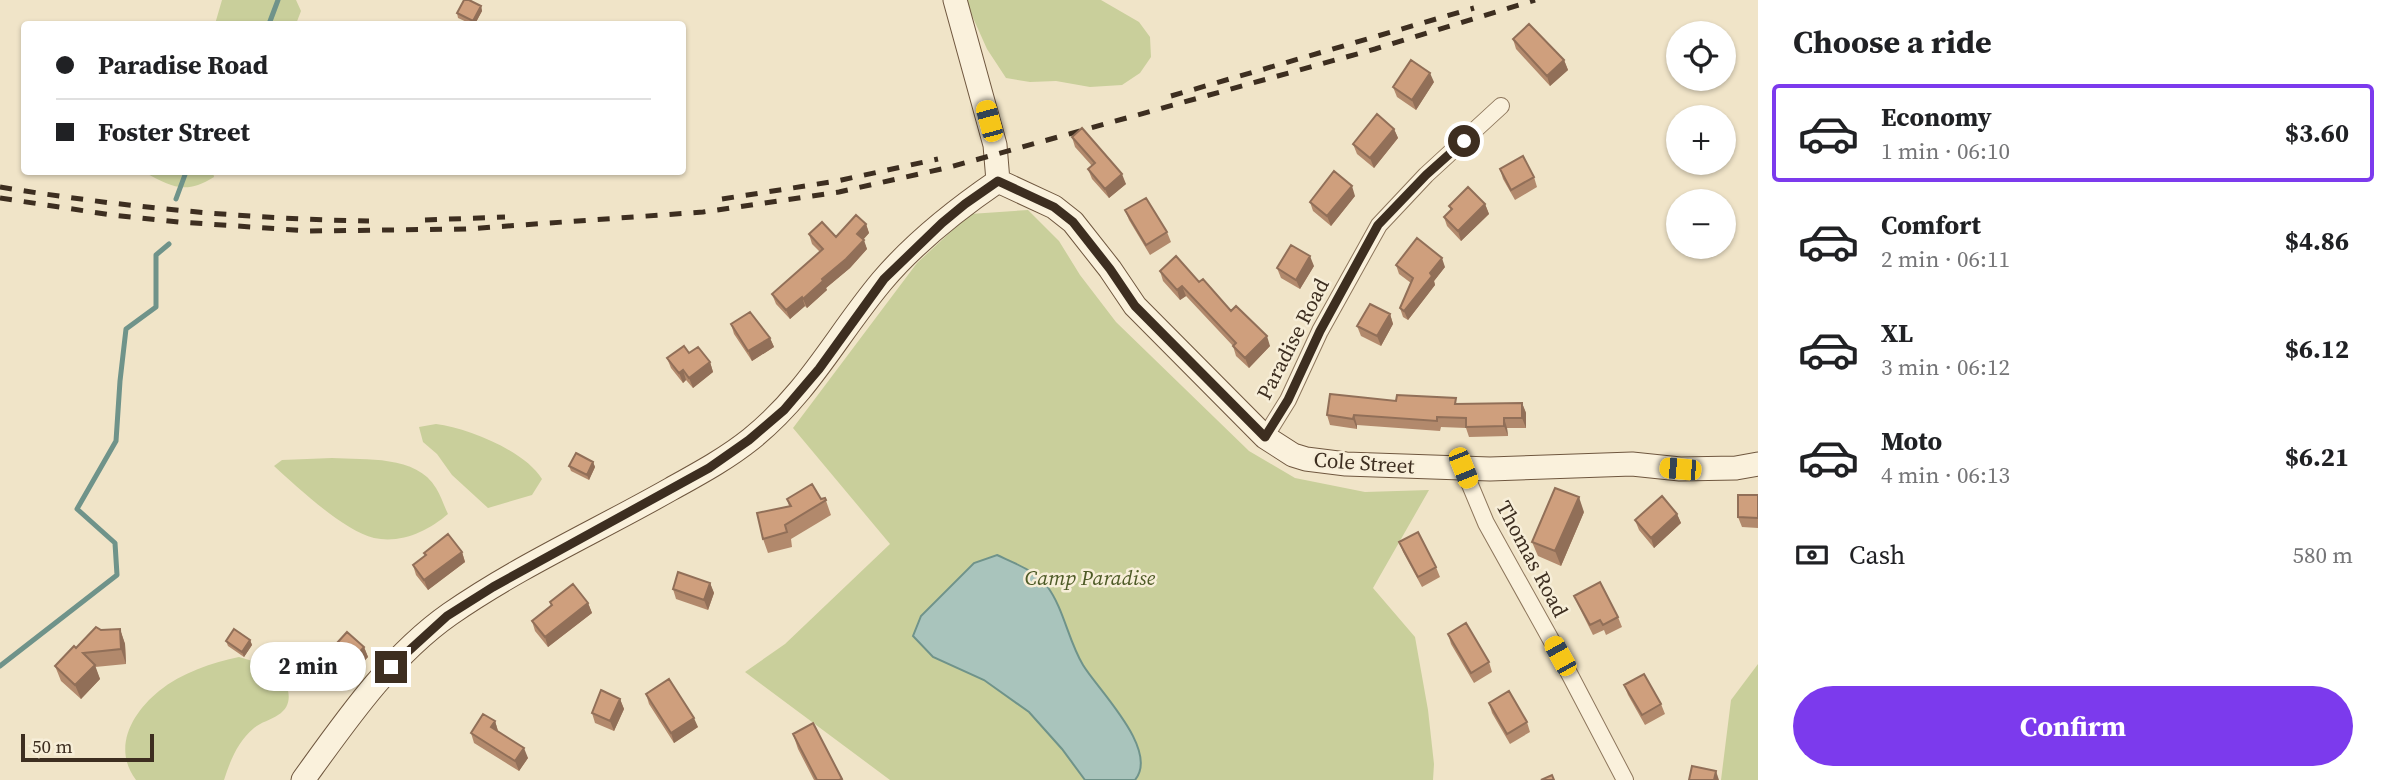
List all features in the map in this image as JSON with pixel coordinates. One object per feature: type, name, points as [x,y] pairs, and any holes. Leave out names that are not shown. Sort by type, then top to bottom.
[{"type":"street","points":[[303,780],[391,667],[447,616],[493,587],[709,468],[758,433],[784,410],[819,369],[884,279],[942,223],[998,181],[995,145],[955,0]]},
{"type":"street","name":"Paradise Road","points":[[1265,437],[1288,400],[1320,331],[1378,225],[1426,175],[1501,106]]},
{"type":"street","name":"Cole Street","points":[[998,181],[1054,207],[1073,222],[1135,306],[1265,437],[1280,449],[1306,459],[1346,464],[1463,468],[1632,464],[1680,469],[1736,468],[1758,464]]},
{"type":"street","name":"Thomas Road","points":[[1463,468],[1486,523],[1625,780]]},
{"type":"green space","points":[[222,0],[296,0],[301,11],[297,21],[216,21]]},
{"type":"green space","points":[[965,0],[1101,0],[1139,22],[1150,37],[1151,57],[1140,73],[1122,85],[1090,87],[1056,81],[1030,82],[1006,78],[987,49]]},
{"type":"green space","points":[[150,175],[214,177],[204,183],[186,187],[163,182]]},
{"type":"green space","name":"Camp Paradise","points":[[1028,210],[1059,241],[1080,275],[1116,322],[1249,451],[1295,478],[1365,492],[1429,490],[1373,588],[1415,637],[1428,710],[1434,764],[1433,780],[890,780],[745,672],[785,644],[890,544],[793,428],[917,263],[970,214]]},
{"type":"green space","points":[[436,424],[464,430],[495,442],[523,459],[542,479],[532,495],[488,508],[452,475],[437,454],[423,442],[419,427]]},
{"type":"green space","points":[[332,458],[389,461],[416,470],[427,477],[436,488],[448,514],[414,535],[394,539],[374,538],[335,518],[274,466],[282,460]]},
{"type":"green space","points":[[239,657],[277,668],[288,692],[289,699],[284,710],[248,733],[239,745],[224,780],[136,780],[129,768],[126,744],[134,720],[149,700],[187,674]]},
{"type":"green space","points":[[1758,664],[1758,780],[1721,780],[1731,700]]},
{"type":"water","points":[[997,555],[1037,576],[1053,595],[1083,665],[1133,737],[1140,753],[1141,767],[1135,780],[1085,780],[1029,712],[984,680],[933,657],[913,636],[921,616],[974,563]]},
{"type":"building","points":[[464,0],[481,6],[473,21],[457,13]]},
{"type":"building","points":[[1529,24],[1564,60],[1547,76],[1513,39]]},
{"type":"building","points":[[1411,60],[1430,73],[1412,100],[1393,87]]},
{"type":"building","points":[[1377,114],[1394,129],[1370,158],[1353,144]]},
{"type":"building","points":[[1082,128],[1122,174],[1105,189],[1088,169],[1095,163],[1072,137]]},
{"type":"building","points":[[1523,156],[1534,177],[1511,190],[1500,169]]},
{"type":"building","points":[[1334,171],[1352,186],[1327,216],[1310,202]]},
{"type":"building","points":[[1468,187],[1485,204],[1458,231],[1444,217],[1452,209],[1449,206]]},
{"type":"building","points":[[1146,198],[1167,232],[1146,245],[1125,210]]},
{"type":"building","points":[[856,215],[866,224],[857,234],[864,240],[803,299],[802,297],[786,310],[772,294],[823,249],[809,234],[822,222],[836,237]]},
{"type":"building","points":[[1417,238],[1442,258],[1430,273],[1432,276],[1404,311],[1400,308],[1413,278],[1396,265]]},
{"type":"building","points":[[1291,245],[1310,256],[1296,280],[1277,268]]},
{"type":"building","points":[[1176,256],[1199,282],[1203,279],[1231,311],[1236,306],[1267,336],[1245,358],[1233,346],[1236,343],[1182,286],[1177,290],[1160,271]]},
{"type":"building","points":[[1370,304],[1390,314],[1377,336],[1357,326]]},
{"type":"building","points":[[750,312],[770,338],[748,351],[731,324]]},
{"type":"building","points":[[684,346],[689,353],[698,347],[710,362],[689,378],[683,370],[679,373],[667,358]]},
{"type":"building","points":[[1330,394],[1396,401],[1397,395],[1456,398],[1455,404],[1522,403],[1522,418],[1504,418],[1504,426],[1466,427],[1466,418],[1437,417],[1437,421],[1354,415],[1353,419],[1327,415]]},
{"type":"building","points":[[576,453],[593,462],[587,475],[569,466]]},
{"type":"building","points":[[812,484],[821,499],[826,500],[785,525],[787,532],[763,539],[757,513],[791,506],[787,499]]},
{"type":"building","points":[[1555,488],[1579,497],[1555,551],[1532,542]]},
{"type":"building","points":[[1738,495],[1758,495],[1758,518],[1738,517]]},
{"type":"building","points":[[1662,496],[1677,514],[1651,538],[1635,520]]},
{"type":"building","points":[[1418,532],[1436,567],[1418,577],[1399,542]]},
{"type":"building","points":[[448,534],[462,552],[424,580],[413,565]]},
{"type":"building","points":[[678,572],[710,583],[704,600],[673,589]]},
{"type":"building","points":[[1600,582],[1618,617],[1603,625],[1600,620],[1590,625],[1574,596]]},
{"type":"building","points":[[573,584],[588,603],[545,637],[532,621]]},
{"type":"building","points":[[1466,623],[1489,662],[1471,673],[1448,634]]},
{"type":"building","points":[[96,627],[101,630],[120,629],[121,649],[83,653],[95,665],[75,685],[55,666]]},
{"type":"building","points":[[234,629],[250,640],[242,652],[226,641]]},
{"type":"building","points":[[347,632],[364,647],[344,670],[327,654]]},
{"type":"building","points":[[1644,674],[1661,704],[1642,715],[1624,685]]},
{"type":"building","points":[[669,679],[694,718],[671,733],[646,694]]},
{"type":"building","points":[[601,690],[620,699],[610,721],[592,713]]},
{"type":"building","points":[[1509,691],[1527,722],[1507,734],[1489,703]]},
{"type":"building","points":[[483,714],[495,721],[491,727],[524,748],[515,761],[471,733]]},
{"type":"building","points":[[813,723],[842,779],[817,780],[793,734]]},
{"type":"building","points":[[1692,766],[1716,771],[1714,780],[1689,780]]},
{"type":"building","points":[[1552,775],[1554,780],[1541,780]]},
{"type":"waterway","points":[[270,21],[278,0]]},
{"type":"waterway","points":[[176,199],[185,175]]},
{"type":"waterway","points":[[0,666],[117,575],[115,543],[77,509],[116,441],[126,329],[156,307],[156,255],[169,244]]},
{"type":"railway","points":[[0,198],[112,215],[309,231],[466,229],[703,212],[839,192],[950,167],[1375,49],[1535,0]]},
{"type":"railway","points":[[1171,96],[1474,8]]},
{"type":"railway","points":[[722,199],[837,181],[938,159]]},
{"type":"railway","points":[[0,187],[184,211],[369,221]]},
{"type":"railway","points":[[425,220],[505,217]]},
{"type":"route","points":[[391,667],[447,616],[493,587],[709,468],[749,440],[784,410],[819,369],[884,279],[942,223],[998,181],[1054,207],[1073,222],[1135,306],[1265,437],[1288,400],[1320,331],[1378,225],[1426,175],[1464,141]]}]
